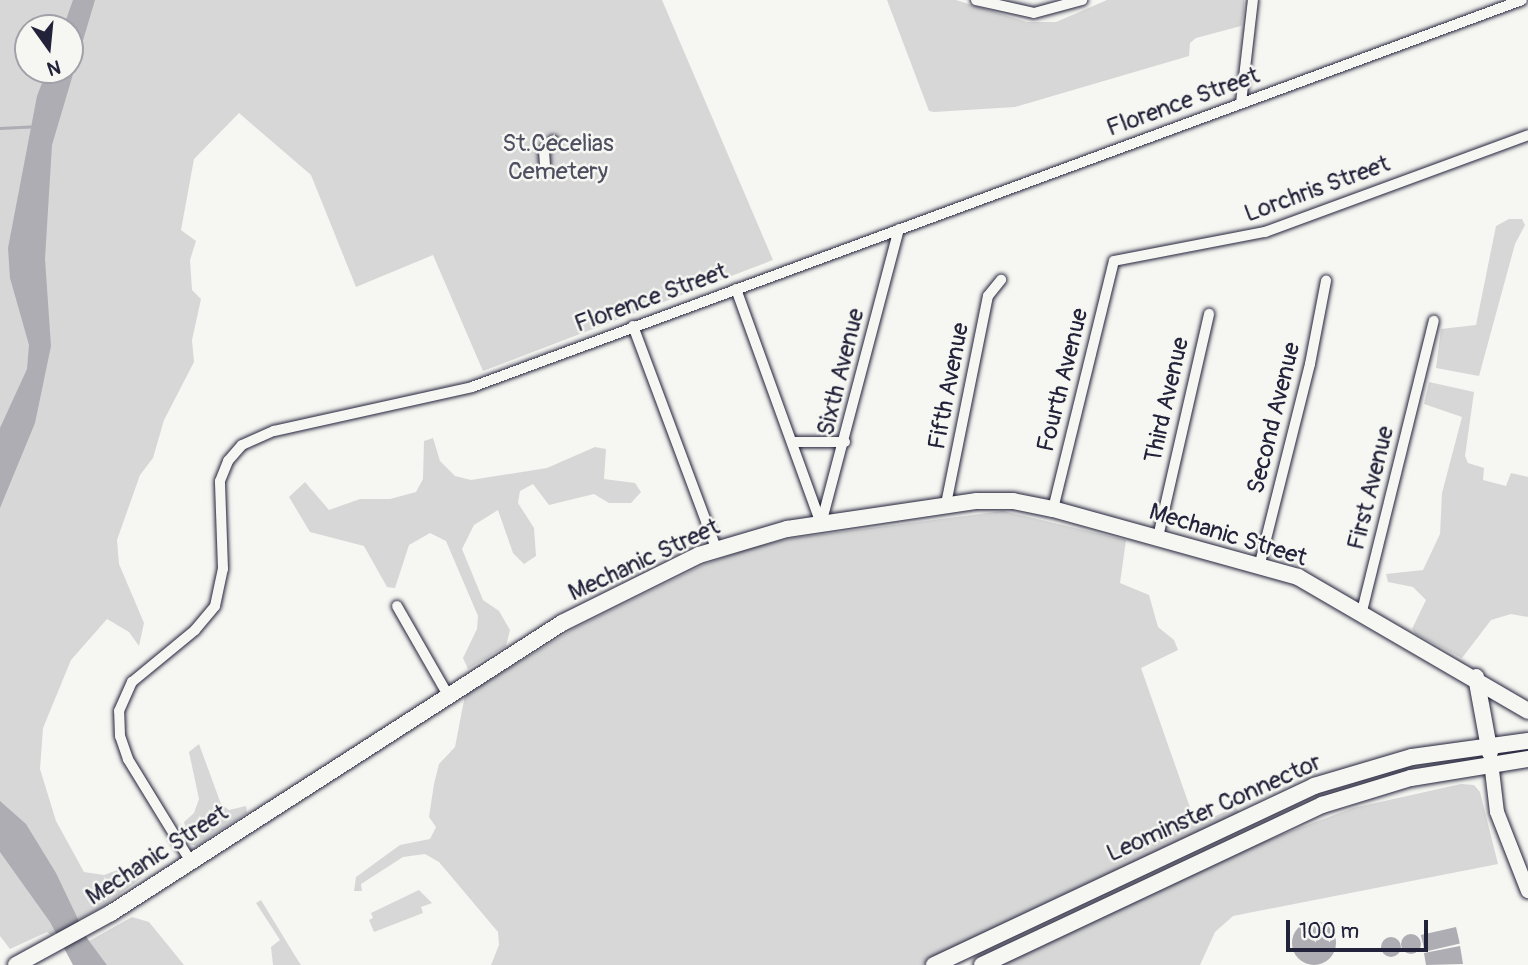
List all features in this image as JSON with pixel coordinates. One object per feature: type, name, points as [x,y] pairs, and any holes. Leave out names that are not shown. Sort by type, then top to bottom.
[{"type":"main road","name":"Mechanic Street","points":[[16,965],[111,913],[562,623],[716,548],[821,524],[946,504],[996,499],[1053,509],[1260,563],[1308,581],[1476,677],[1528,711]]},
{"type":"main road","points":[[1476,677],[1491,762]]},
{"type":"main road","name":"Leominster Connector","points":[[934,965],[1314,786],[1390,762],[1488,744],[1528,741]]},
{"type":"main road","name":"Leominster Connector","points":[[982,965],[1322,805],[1411,778],[1491,762],[1528,759]]},
{"type":"street","points":[[976,0],[1021,12],[1082,0]]},
{"type":"street","points":[[1241,103],[1253,0]]},
{"type":"street","name":"Florence Street","points":[[191,862],[128,759],[120,736],[119,711],[132,682],[195,630],[215,606],[223,569],[220,481],[235,451],[274,431],[472,387],[1522,0]]},
{"type":"street","name":"Lorchris Street","points":[[1114,261],[1188,250],[1265,232],[1528,135]]},
{"type":"street","points":[[545,165],[544,150],[553,141]]},
{"type":"street","name":"Sixth Avenue","points":[[821,524],[845,442],[899,229]]},
{"type":"street","name":"Fourth Avenue","points":[[1053,509],[1114,261]]},
{"type":"street","name":"Fifth Avenue","points":[[946,504],[988,296],[1001,280]]},
{"type":"street","name":"Second Avenue","points":[[1260,563],[1310,364],[1326,281]]},
{"type":"street","points":[[736,289],[821,524]]},
{"type":"street","name":"Third Avenue","points":[[1158,537],[1209,314]]},
{"type":"street","name":"First Avenue","points":[[1362,611],[1433,321]]},
{"type":"street","points":[[633,327],[716,548]]},
{"type":"street","points":[[792,442],[845,442]]},
{"type":"street","points":[[397,606],[448,695]]},
{"type":"street","points":[[1491,762],[1497,812],[1528,891]]},
{"type":"green space","name":"St.Cecelias Cemetery","points":[[0,0],[662,0],[773,260],[483,371],[433,255],[356,287],[311,175],[239,113],[194,159],[181,230],[196,241],[190,260],[192,290],[201,299],[192,340],[194,362],[164,420],[153,458],[140,475],[117,540],[119,564],[144,623],[139,646],[129,632],[107,619],[71,660],[43,728],[40,769],[56,821],[84,872],[104,875],[123,868],[144,871],[141,878],[104,906],[51,935],[47,932],[10,949],[0,936]]},
{"type":"green space","points":[[887,0],[956,0],[1027,22],[1056,22],[1107,0],[1244,0],[1244,11],[1241,26],[1196,38],[1190,43],[1189,56],[1015,107],[934,112],[929,111]]},
{"type":"green space","points":[[1509,219],[1522,219],[1525,225],[1515,244],[1479,376],[1436,368],[1441,329],[1476,325],[1496,226]]},
{"type":"green space","points":[[1429,382],[1474,392],[1465,456],[1468,463],[1484,468],[1483,480],[1506,486],[1511,473],[1528,477],[1528,617],[1511,614],[1491,620],[1462,658],[1416,634],[1412,629],[1426,600],[1413,587],[1388,582],[1386,574],[1423,570],[1440,534],[1442,493],[1462,417],[1424,404]]},
{"type":"green space","points":[[433,438],[440,461],[455,476],[471,480],[547,468],[595,447],[606,449],[604,479],[635,483],[641,492],[631,503],[609,503],[594,494],[549,505],[533,484],[520,491],[518,503],[534,528],[536,556],[524,564],[513,553],[498,510],[474,525],[462,549],[483,600],[499,611],[510,630],[506,646],[468,669],[463,658],[477,629],[478,616],[446,541],[430,533],[409,545],[395,588],[387,587],[364,546],[310,532],[289,497],[305,482],[329,510],[360,499],[390,499],[416,492],[423,479],[424,441]]},
{"type":"green space","points":[[1003,511],[1126,540],[1120,583],[1149,595],[1158,627],[1174,640],[1178,650],[1141,668],[1193,816],[1205,821],[1235,807],[1241,814],[922,965],[491,965],[499,945],[498,932],[439,862],[425,854],[403,857],[361,884],[362,891],[354,891],[356,877],[400,845],[430,839],[436,827],[429,817],[434,784],[439,764],[455,747],[465,695],[575,628],[703,565],[750,548],[793,538]]},
{"type":"green space","points":[[199,744],[221,804],[229,810],[246,806],[247,813],[197,846],[190,844],[184,822],[194,813],[199,799],[189,752]]},
{"type":"green space","points":[[1461,784],[1474,785],[1480,792],[1498,864],[1233,916],[1215,932],[1200,965],[998,965],[1251,846],[1353,808]]},
{"type":"green space","points":[[419,890],[432,903],[421,907],[423,913],[374,932],[369,920],[373,918],[371,913]]},
{"type":"green space","points":[[261,900],[301,965],[273,965],[271,947],[280,940],[256,903]]},
{"type":"green space","points":[[132,917],[149,922],[184,965],[107,965],[89,941]]},
{"type":"shaded area","points":[[73,0],[95,0],[84,37],[84,14],[68,14]]},
{"type":"shaded area","points":[[42,84],[70,84],[52,145],[45,259],[51,346],[35,423],[0,508],[0,428],[27,369],[29,345],[10,278],[8,248],[37,96]]},
{"type":"shaded area","points":[[0,801],[26,824],[56,873],[87,938],[107,965],[73,965],[50,922],[0,852]]},
{"type":"shaded area","points":[[1314,921],[1329,928],[1336,943],[1329,958],[1314,965],[1299,958],[1292,943],[1299,928]]},
{"type":"shaded area","points":[[1456,927],[1460,944],[1425,952],[1421,935]]},
{"type":"shaded area","points":[[1411,934],[1418,937],[1421,944],[1418,951],[1411,954],[1404,951],[1401,944],[1404,937]]},
{"type":"shaded area","points":[[1391,937],[1398,940],[1401,947],[1398,954],[1391,957],[1384,954],[1381,947],[1384,940]]},
{"type":"shaded area","points":[[1460,946],[1463,964],[1426,965],[1424,953]]},
{"type":"waterway","points":[[0,128],[35,126]]}]
